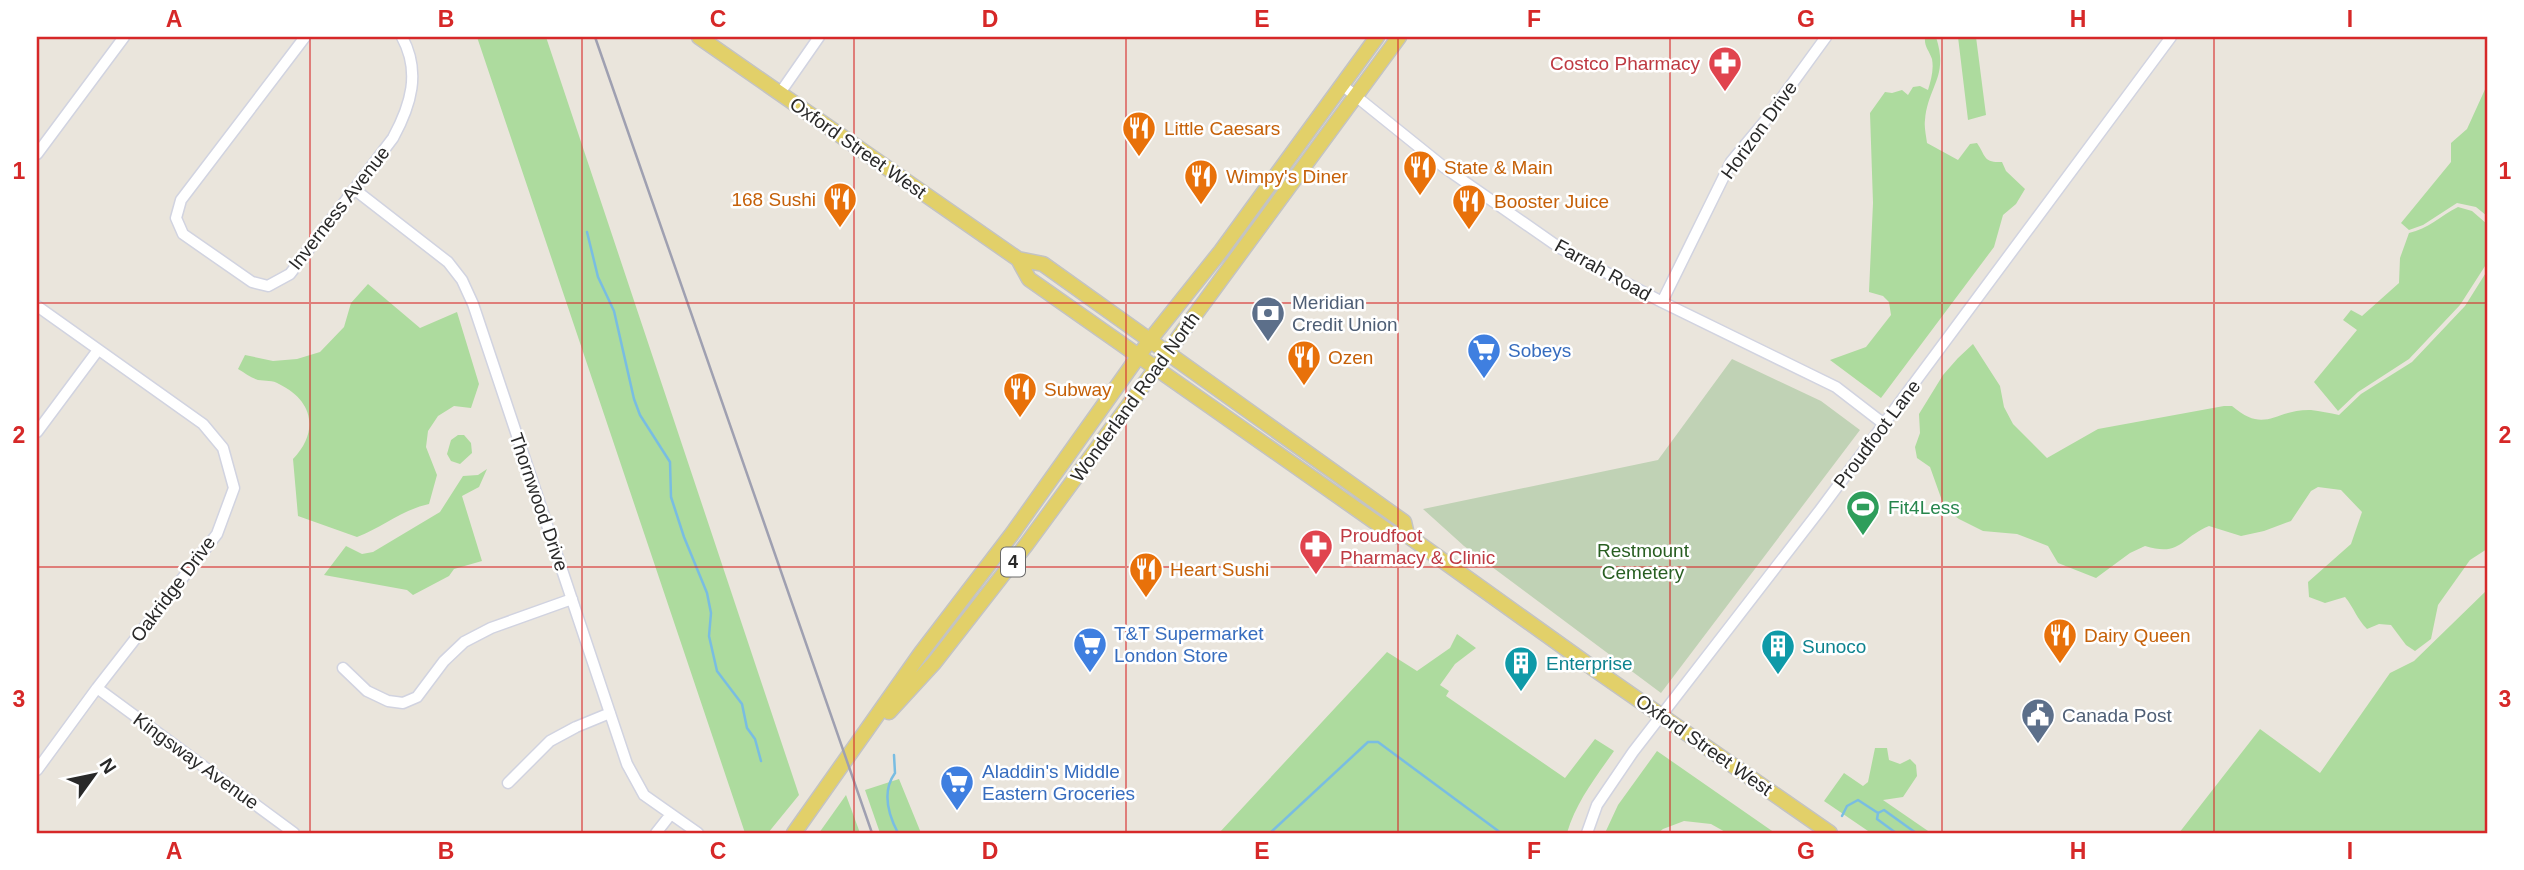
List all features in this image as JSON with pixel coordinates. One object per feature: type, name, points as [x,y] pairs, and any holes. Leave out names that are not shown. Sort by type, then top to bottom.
[{"type":"main road","name":"Oxford Street West","points":[[699,37],[1018,259],[1043,264],[1404,522],[1407,535]]},
{"type":"main road","name":"Wonderland Road North","points":[[794,833],[921,653],[1026,515],[1150,340],[1220,251],[1377,37]]},
{"type":"main road","name":"Wonderland Road North","points":[[857,746],[934,663],[1026,545],[1399,37]]},
{"type":"main road","name":"Oxford Street West","points":[[1018,259],[1029,279],[1395,536],[1407,535],[1830,833]]},
{"type":"street","points":[[37,153],[124,37]]},
{"type":"street","name":"Inverness Avenue","points":[[305,37],[181,200],[176,218],[183,234],[252,282],[268,286],[290,274],[393,138],[406,113],[412,90],[412,65],[402,37]]},
{"type":"street","points":[[780,93],[819,37]]},
{"type":"street","name":"Horizon Drive","points":[[1662,302],[1731,162],[1765,121],[1826,37]]},
{"type":"street","name":"Proudfoot Lane","points":[[1587,833],[1597,805],[1633,752],[1724,637],[2171,37]]},
{"type":"street","name":"Farrah Road","points":[[1342,85],[1445,167],[1560,248],[1662,302],[1836,387],[1884,424]]},
{"type":"street","name":"Thornwood Drive","points":[[354,189],[448,262],[462,280],[473,304],[627,764],[644,795],[698,833]]},
{"type":"street","name":"Oakridge Drive","points":[[37,306],[203,424],[223,447],[234,488],[217,534],[37,770]]},
{"type":"street","points":[[37,432],[98,351]]},
{"type":"street","points":[[343,668],[367,691],[388,701],[403,704],[417,697],[444,661],[464,642],[491,628],[572,600]]},
{"type":"street","name":"Kingsway Avenue","points":[[97,688],[294,833]]},
{"type":"street","points":[[508,783],[550,741],[610,713]]},
{"type":"street","points":[[656,833],[671,814]]},
{"type":"green space","points":[[477,37],[546,37],[799,795],[768,833],[745,833]]},
{"type":"green space","points":[[1925,37],[1936,37],[1940,62],[1937,81],[1927,108],[1927,143],[1958,160],[1970,144],[1977,143],[1986,158],[2002,162],[2006,171],[2025,189],[2016,204],[2003,215],[1994,247],[1881,398],[1830,360],[1866,347],[1891,315],[1889,302],[1883,296],[1869,292],[1873,203],[1870,113],[1885,92],[1902,90],[1908,95],[1913,87],[1920,86],[1928,90],[1933,63]]},
{"type":"green space","points":[[1958,37],[1976,37],[1986,115],[1968,120]]},
{"type":"green space","points":[[2487,85],[2487,216],[2476,207],[2457,203],[2423,225],[2409,230],[2401,223],[2451,162],[2451,143],[2467,129]]},
{"type":"green space","points":[[2458,207],[2472,211],[2487,224],[2487,263],[2460,305],[2409,359],[2358,392],[2338,411],[2314,382],[2357,330],[2343,320],[2351,310],[2362,316],[2399,283],[2400,258],[2409,233]]},
{"type":"green space","points":[[2487,271],[2487,549],[2470,560],[2438,605],[2431,639],[2415,651],[2406,645],[2391,625],[2379,624],[2367,629],[2345,597],[2325,603],[2309,597],[2308,582],[2351,544],[2362,512],[2341,490],[2318,487],[2311,491],[2291,521],[2264,531],[2241,536],[2209,526],[2173,548],[2157,549],[2145,546],[2130,553],[2096,578],[2058,563],[2048,546],[2017,534],[1983,531],[1959,519],[1945,509],[1930,467],[1917,458],[1915,447],[1920,433],[1919,414],[1943,375],[1973,344],[2000,386],[2004,407],[2013,424],[2047,458],[2098,429],[2224,406],[2232,406],[2253,419],[2262,420],[2311,410],[2339,415],[2361,394],[2412,362],[2465,306]]},
{"type":"green space","points":[[368,284],[420,328],[457,312],[479,384],[471,408],[454,406],[438,416],[428,431],[426,447],[437,475],[429,504],[410,510],[357,537],[298,516],[293,459],[307,438],[309,418],[306,408],[291,391],[279,384],[255,379],[238,369],[245,355],[273,361],[297,359],[320,352],[344,327],[351,303]]},
{"type":"green space","name":"Restmount Cemetery","points":[[1732,359],[1821,401],[1860,430],[1661,693],[1464,546],[1423,509],[1658,460]]},
{"type":"green space","points":[[458,435],[464,435],[471,443],[472,453],[460,464],[451,461],[447,454],[451,440]]},
{"type":"green space","points":[[487,469],[479,487],[462,496],[482,561],[454,569],[449,576],[413,595],[407,590],[324,575],[346,546],[362,554],[373,552],[440,512],[463,476],[478,475]]},
{"type":"green space","points":[[2487,590],[2487,833],[2179,833],[2260,729],[2320,773],[2390,673],[2414,661]]},
{"type":"green space","points":[[1457,634],[1476,648],[1455,664],[1440,685],[1449,691],[1446,696],[1565,778],[1595,739],[1614,751],[1581,800],[1567,833],[1219,833],[1387,652],[1417,671],[1450,648]]},
{"type":"green space","points":[[1875,748],[1887,748],[1889,760],[1900,764],[1910,759],[1916,765],[1917,776],[1903,797],[1883,800],[1931,833],[1871,833],[1824,801],[1844,773],[1863,786],[1868,782]]},
{"type":"green space","points":[[1657,751],[1775,833],[1727,833],[1711,824],[1684,821],[1658,833],[1605,833],[1618,805]]},
{"type":"green space","points":[[899,779],[921,833],[880,833],[865,790]]},
{"type":"green space","points":[[846,795],[860,833],[819,833]]},
{"type":"waterway","points":[[587,232],[598,277],[614,311],[634,399],[640,415],[670,462],[671,497],[707,593],[711,613],[709,636],[717,671],[742,704],[747,728],[755,739],[761,761]]},
{"type":"waterway","points":[[1270,833],[1368,742],[1378,742],[1501,833]]},
{"type":"waterway","points":[[894,755],[895,773],[889,787],[888,803],[898,833]]},
{"type":"waterway","points":[[1842,816],[1847,806],[1858,800],[1878,813],[1877,819],[1896,833]]},
{"type":"waterway","points":[[1878,813],[1884,810],[1916,833]]},
{"type":"railway","points":[[595,37],[872,833]]},
{"type":"place","name":"Costco Pharmacy","points":[[1725,93]]},
{"type":"place","name":"Little Caesars","points":[[1139,158]]},
{"type":"place","name":"State & Main","points":[[1420,197]]},
{"type":"place","name":"Wimpy's Diner","points":[[1201,206]]},
{"type":"place","name":"168 Sushi","points":[[840,229]]},
{"type":"place","name":"Booster Juice","points":[[1469,231]]},
{"type":"place","name":"Meridian Credit Union","points":[[1268,343]]},
{"type":"place","name":"Sobeys","points":[[1484,380]]},
{"type":"place","name":"Ozen","points":[[1304,387]]},
{"type":"place","name":"Subway","points":[[1020,419]]},
{"type":"place","name":"Fit4Less","points":[[1863,537]]},
{"type":"place","name":"Proudfoot Pharmacy & Clinic","points":[[1316,576]]},
{"type":"place","name":"Heart Sushi","points":[[1146,599]]},
{"type":"place","name":"Dairy Queen","points":[[2060,665]]},
{"type":"place","name":"T&T Supermarket London Store","points":[[1090,674]]},
{"type":"place","name":"Sunoco","points":[[1778,676]]},
{"type":"place","name":"Enterprise","points":[[1521,693]]},
{"type":"place","name":"Canada Post","points":[[2038,745]]},
{"type":"place","name":"Aladdin's Middle Eastern Groceries","points":[[957,812]]}]
